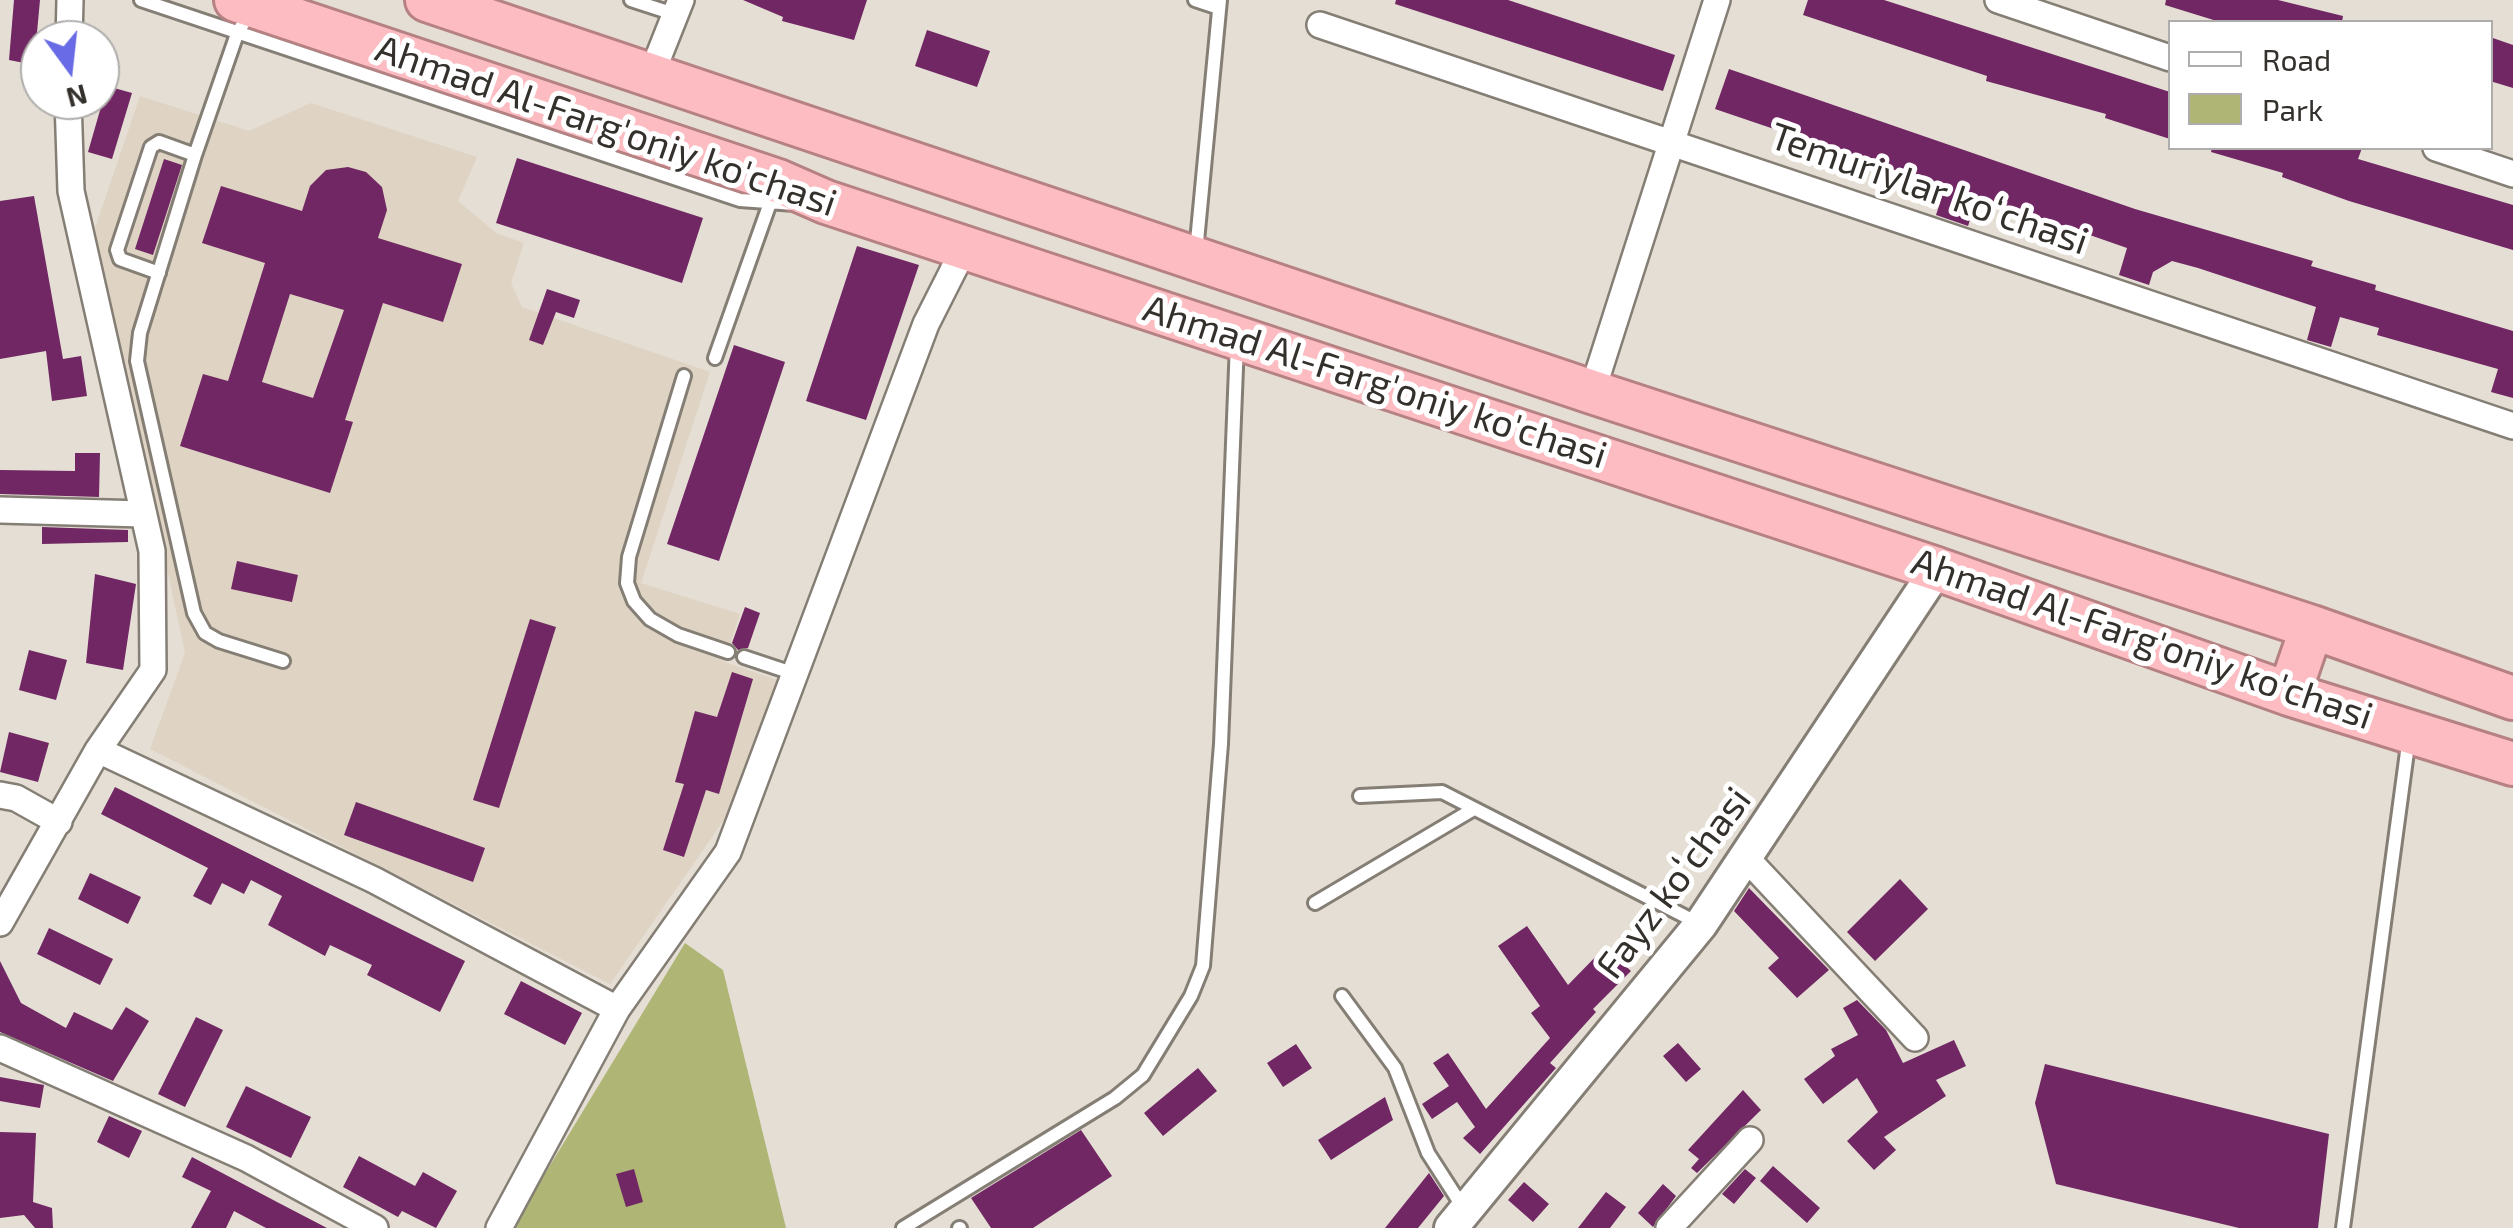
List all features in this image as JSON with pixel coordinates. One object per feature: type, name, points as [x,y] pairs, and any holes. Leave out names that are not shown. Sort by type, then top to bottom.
[{"type":"highway","name":"Ahmad Al-Farg'oniy ko'chasi","points":[[427,0],[514,21],[650,78],[2312,627],[2513,698]]},
{"type":"highway","name":"Ahmad Al-Farg'oniy ko'chasi","points":[[242,13],[774,193],[826,202],[966,245],[1937,570],[2289,694],[2513,764]]},
{"type":"highway","points":[[2289,694],[2312,627]]},
{"type":"street","points":[[1592,392],[1717,0]]},
{"type":"street","points":[[1998,0],[2168,57]]},
{"type":"street","points":[[650,78],[677,7]]},
{"type":"street","name":"Temuriylar koʻchasi","points":[[1320,24],[2513,426]]},
{"type":"street","points":[[0,923],[98,750],[153,670],[152,551],[71,191],[69,120]]},
{"type":"street","points":[[2442,150],[2513,174]]},
{"type":"street","points":[[499,1228],[617,1009],[728,852],[926,324],[966,245]]},
{"type":"street","points":[[0,510],[143,514]]},
{"type":"street","name":"Fayz koʻchasi","points":[[1456,1222],[1748,860],[1937,570]]},
{"type":"street","points":[[98,750],[374,880],[617,1009]]},
{"type":"street","points":[[0,795],[16,798],[59,822]]},
{"type":"street","points":[[1748,860],[1915,1038]]},
{"type":"street","points":[[0,1048],[246,1158],[374,1228]]},
{"type":"street","points":[[1669,1228],[1750,1140]]},
{"type":"lane","points":[[141,0],[242,13],[140,333],[137,361],[194,613],[206,633],[219,641],[283,661]]},
{"type":"lane","points":[[632,0],[677,7]]},
{"type":"lane","points":[[1195,0],[1219,4],[1195,259]]},
{"type":"lane","points":[[159,273],[120,259],[117,250],[152,147],[159,142],[195,155]]},
{"type":"lane","points":[[715,358],[774,193]]},
{"type":"lane","points":[[903,1228],[1115,1098],[1143,1075],[1197,981],[1202,966],[1221,744],[1238,336]]},
{"type":"lane","points":[[684,376],[628,557],[627,582],[634,602],[650,619],[678,636],[728,652]]},
{"type":"lane","points":[[744,657],[792,673]]},
{"type":"lane","points":[[2343,1228],[2410,729]]},
{"type":"lane","points":[[1360,796],[1442,792],[1700,924]]},
{"type":"lane","points":[[1314,903],[1472,810]]},
{"type":"lane","points":[[1342,996],[1395,1068],[1456,1222]]},
{"type":"shaded area","points":[[140,96],[249,131],[311,103],[477,157],[458,201],[496,233],[524,243],[511,283],[522,307],[710,372],[641,583],[740,614],[724,662],[781,681],[735,804],[610,984],[150,749],[185,653],[95,228]]},
{"type":"green space","points":[[685,943],[723,970],[786,1228],[516,1228],[529,1200]]},
{"type":"building","points":[[14,0],[40,0],[38,20],[20,20],[20,62],[9,60]]},
{"type":"building","points":[[743,0],[867,0],[854,40],[782,21],[783,17]]},
{"type":"building","points":[[1396,0],[1508,0],[1675,55],[1663,91],[1395,4]]},
{"type":"building","points":[[1808,0],[1884,0],[2168,91],[2168,138],[2105,118],[2106,114],[1986,81],[1987,76],[1803,15]]},
{"type":"building","points":[[2166,0],[2278,0],[2343,16],[2342,20],[2214,20],[2165,5]]},
{"type":"building","points":[[927,30],[990,51],[977,87],[915,66]]},
{"type":"building","points":[[2493,38],[2513,45],[2513,88],[2493,82]]},
{"type":"building","points":[[1729,69],[2135,209],[2313,261],[2311,266],[2376,285],[2375,290],[2513,331],[2513,398],[2491,392],[2498,369],[2377,335],[2379,328],[2340,317],[2331,347],[2307,340],[2316,307],[2198,268],[2172,261],[2153,272],[2149,285],[2119,275],[2127,248],[2004,205],[1977,198],[1968,226],[1936,215],[1945,187],[1715,109]]},
{"type":"building","points":[[120,90],[132,93],[112,159],[88,152],[97,120],[120,120]]},
{"type":"building","points":[[2361,150],[2358,159],[2513,205],[2513,250],[2349,201],[2282,177],[2283,173],[2211,152]]},
{"type":"building","points":[[517,158],[703,218],[682,283],[496,223]]},
{"type":"building","points":[[164,159],[182,165],[153,255],[135,249]]},
{"type":"building","points":[[348,167],[366,172],[382,187],[387,210],[378,238],[462,264],[443,322],[383,303],[345,420],[353,422],[330,493],[180,446],[203,374],[228,381],[265,263],[202,243],[221,186],[302,211],[310,186],[326,170]],"holes":[[[290,294],[344,310],[313,398],[262,382]]]},
{"type":"building","points":[[34,196],[63,359],[81,356],[87,396],[52,401],[46,351],[0,359],[0,201]]},
{"type":"building","points":[[857,246],[919,265],[866,420],[806,401]]},
{"type":"building","points":[[547,289],[580,300],[574,318],[556,312],[543,345],[529,340]]},
{"type":"building","points":[[734,345],[785,362],[719,561],[667,544]]},
{"type":"building","points":[[75,453],[100,453],[99,497],[0,494],[0,470],[75,471]]},
{"type":"building","points":[[42,527],[128,530],[128,542],[42,544]]},
{"type":"building","points":[[237,561],[298,575],[292,602],[231,589]]},
{"type":"building","points":[[95,574],[136,584],[123,670],[86,663]]},
{"type":"building","points":[[745,607],[760,613],[748,648],[738,650],[732,643]]},
{"type":"building","points":[[530,619],[556,627],[499,808],[473,800]]},
{"type":"building","points":[[29,650],[67,660],[56,700],[19,690]]},
{"type":"building","points":[[732,672],[753,679],[719,794],[706,790],[684,857],[663,850],[684,784],[675,782],[695,711],[717,717]]},
{"type":"building","points":[[9,732],[49,743],[38,782],[0,772]]},
{"type":"building","points":[[115,787],[465,961],[440,1012],[367,975],[372,965],[330,945],[325,956],[268,925],[282,896],[251,880],[244,894],[222,883],[211,905],[193,896],[208,868],[101,814]]},
{"type":"building","points":[[356,802],[485,848],[473,882],[344,835]]},
{"type":"building","points":[[90,873],[141,897],[128,924],[78,899]]},
{"type":"building","points":[[1900,879],[1928,909],[1875,961],[1847,932]]},
{"type":"building","points":[[1749,888],[1829,970],[1797,998],[1768,968],[1779,958],[1734,911]]},
{"type":"building","points":[[1527,926],[1568,985],[1605,947],[1631,971],[1593,1009],[1596,1012],[1550,1063],[1556,1068],[1480,1154],[1463,1138],[1475,1127],[1457,1102],[1432,1119],[1422,1104],[1449,1086],[1433,1063],[1448,1053],[1486,1109],[1550,1038],[1531,1013],[1540,1006],[1498,946]]},
{"type":"building","points":[[49,928],[113,959],[100,985],[37,954]]},
{"type":"building","points":[[0,961],[21,1003],[66,1028],[74,1012],[112,1030],[126,1007],[149,1021],[113,1081],[0,1032]]},
{"type":"building","points":[[521,981],[582,1013],[565,1045],[504,1014]]},
{"type":"building","points":[[1857,1000],[1886,1030],[1903,1063],[1954,1040],[1966,1066],[1936,1080],[1946,1096],[1884,1137],[1896,1150],[1874,1170],[1847,1141],[1878,1112],[1857,1078],[1823,1104],[1804,1079],[1835,1056],[1831,1049],[1858,1035],[1843,1008]]},
{"type":"building","points":[[196,1017],[223,1030],[185,1107],[158,1094]]},
{"type":"building","points":[[1678,1043],[1701,1069],[1686,1082],[1663,1056]]},
{"type":"building","points":[[1296,1044],[1312,1068],[1283,1087],[1267,1063]]},
{"type":"building","points":[[2045,1064],[2329,1134],[2318,1228],[2239,1228],[2056,1184],[2035,1103]]},
{"type":"building","points":[[1198,1068],[1217,1091],[1163,1136],[1144,1113]]},
{"type":"building","points":[[0,1077],[44,1085],[40,1108],[0,1101]]},
{"type":"building","points":[[246,1086],[311,1117],[291,1158],[226,1127]]},
{"type":"building","points":[[1743,1090],[1761,1110],[1697,1173],[1691,1168],[1699,1159],[1688,1150]]},
{"type":"building","points":[[1385,1097],[1393,1120],[1331,1160],[1318,1140]]},
{"type":"building","points":[[109,1116],[142,1131],[129,1158],[97,1142]]},
{"type":"building","points":[[1081,1130],[1112,1176],[1033,1228],[991,1228],[971,1198]]},
{"type":"building","points":[[0,1132],[36,1133],[33,1202],[52,1208],[53,1228],[35,1228],[24,1215],[0,1218]]},
{"type":"building","points":[[359,1156],[415,1186],[423,1172],[457,1191],[436,1228],[402,1211],[398,1217],[343,1187]]},
{"type":"building","points":[[192,1157],[327,1228],[266,1228],[234,1211],[226,1228],[191,1228],[211,1191],[182,1177]]},
{"type":"building","points":[[1773,1166],[1820,1208],[1807,1223],[1760,1181]]},
{"type":"building","points":[[634,1169],[643,1202],[626,1207],[616,1174]]},
{"type":"building","points":[[1745,1169],[1756,1178],[1734,1204],[1722,1194]]},
{"type":"building","points":[[1429,1173],[1444,1196],[1418,1228],[1385,1228]]},
{"type":"building","points":[[1524,1182],[1549,1204],[1533,1222],[1508,1200]]},
{"type":"building","points":[[1663,1184],[1676,1196],[1653,1227],[1638,1213]]},
{"type":"building","points":[[1606,1192],[1626,1207],[1610,1228],[1578,1228]]}]
